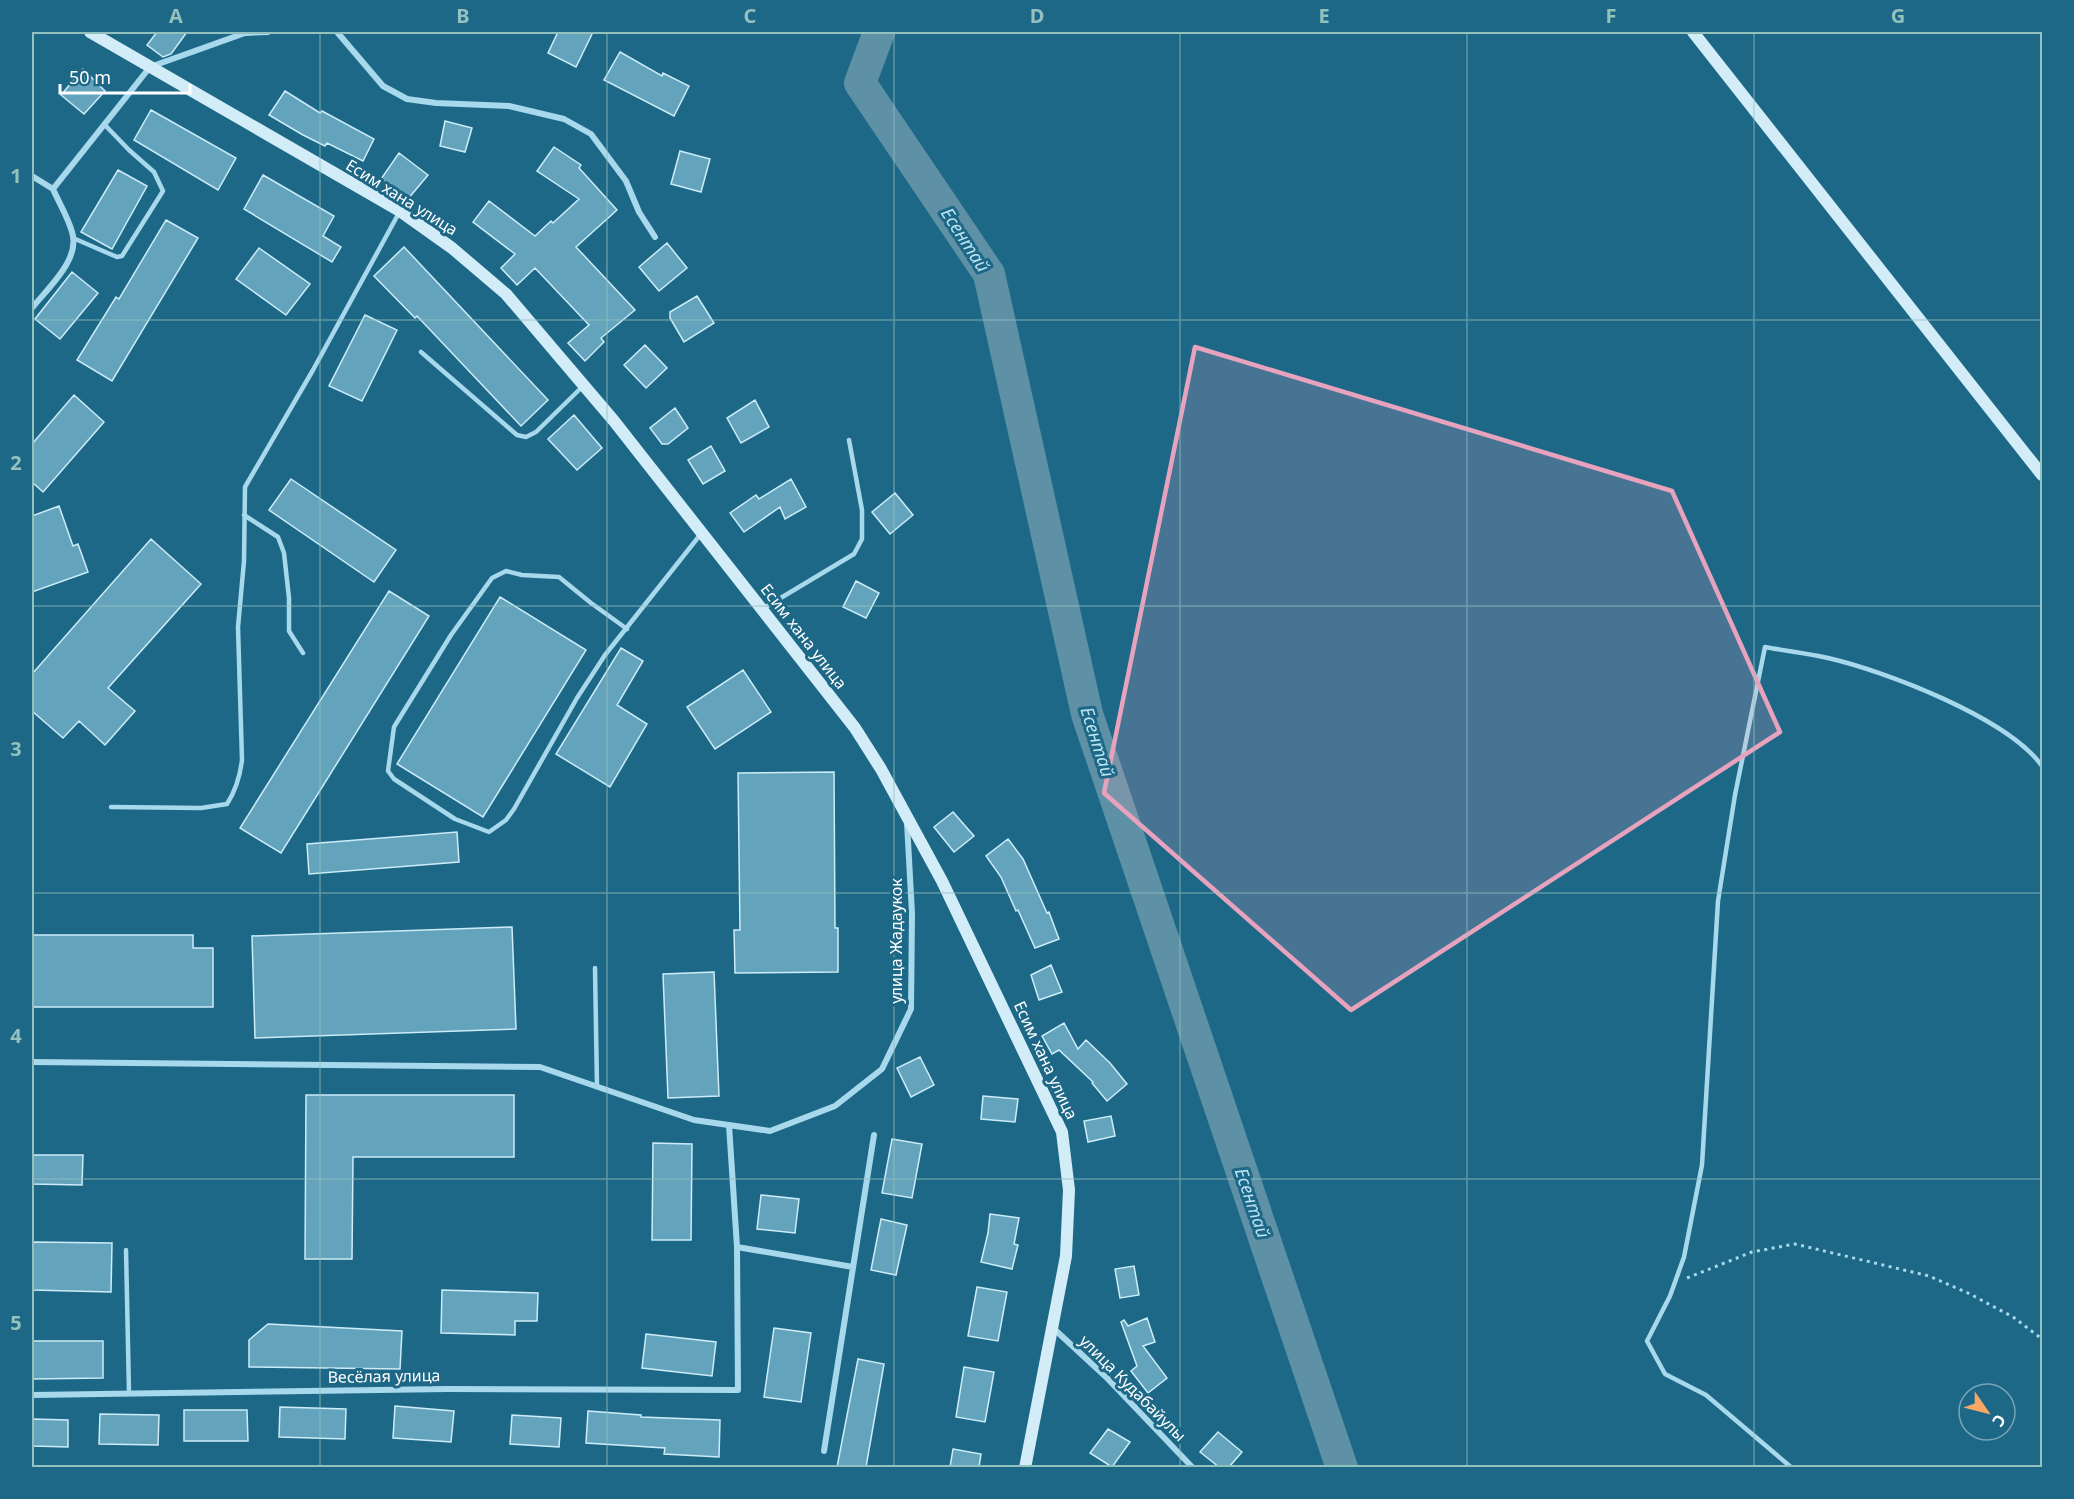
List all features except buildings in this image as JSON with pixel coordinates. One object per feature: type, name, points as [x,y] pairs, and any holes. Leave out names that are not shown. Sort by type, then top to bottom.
[{"type":"street","name":"Есим хана улица","points":[[90,32],[400,211],[452,248],[506,294],[584,386],[855,728],[881,769],[942,881],[1062,1132],[1069,1190],[1066,1256],[1024,1467]]},
{"type":"street","points":[[53,189],[150,67],[244,33],[268,32]]},
{"type":"street","points":[[338,32],[383,86],[406,99],[436,103],[509,106],[564,119],[591,134],[626,181],[639,212],[655,237]]},
{"type":"street","points":[[1693,32],[2043,474]]},
{"type":"street","points":[[32,176],[53,189],[73,238],[74,246],[71,259],[32,308]]},
{"type":"street","name":"улица Жадаукок","points":[[32,1062],[540,1067],[694,1120],[770,1131],[835,1106],[882,1069],[911,1009],[912,913],[906,815]]},
{"type":"street","points":[[729,1125],[737,1247],[853,1267]]},
{"type":"street","points":[[824,1451],[873,1135]]},
{"type":"street","name":"Весёлая улица","points":[[32,1395],[447,1389],[738,1390],[737,1247]]},
{"type":"street","name":"улица Кудабайулы","points":[[1053,1328],[1106,1377],[1192,1467]]},
{"type":"lane","points":[[73,238],[117,257],[122,256],[163,191],[154,172],[104,124]]},
{"type":"lane","points":[[111,807],[201,808],[227,804],[236,790],[242,760],[238,627],[244,561],[245,487],[313,370],[400,211]]},
{"type":"lane","points":[[421,352],[517,435],[526,437],[536,432],[584,386]]},
{"type":"lane","points":[[762,609],[854,554],[862,539],[862,510],[849,440]]},
{"type":"lane","points":[[244,515],[278,537],[284,554],[289,598],[289,631],[303,653]]},
{"type":"lane","points":[[627,628],[559,577],[522,575],[506,571],[492,578],[451,635],[394,728],[388,771],[394,779],[455,819],[489,832],[506,820],[605,656],[702,533]]},
{"type":"lane","points":[[1792,1467],[1706,1395],[1665,1374],[1647,1341],[1670,1296],[1684,1257],[1702,1165],[1718,901],[1734,795],[1765,647],[1829,658],[1908,683],[1974,714],[2015,739],[2043,766]]},
{"type":"lane","points":[[595,968],[597,1087]]},
{"type":"lane","points":[[126,1250],[129,1393]]},
{"type":"path","points":[[1670,1296],[1688,1278],[1752,1252],[1795,1244],[1929,1276],[1971,1294],[2013,1317],[2043,1339]]},
{"type":"highlighted area","points":[[1195,347],[1672,491],[1780,732],[1351,1010],[1104,793]]},
{"type":"waterway","name":"Есентай","points":[[879,32],[860,83],[989,274],[1087,714],[1342,1468]]}]
